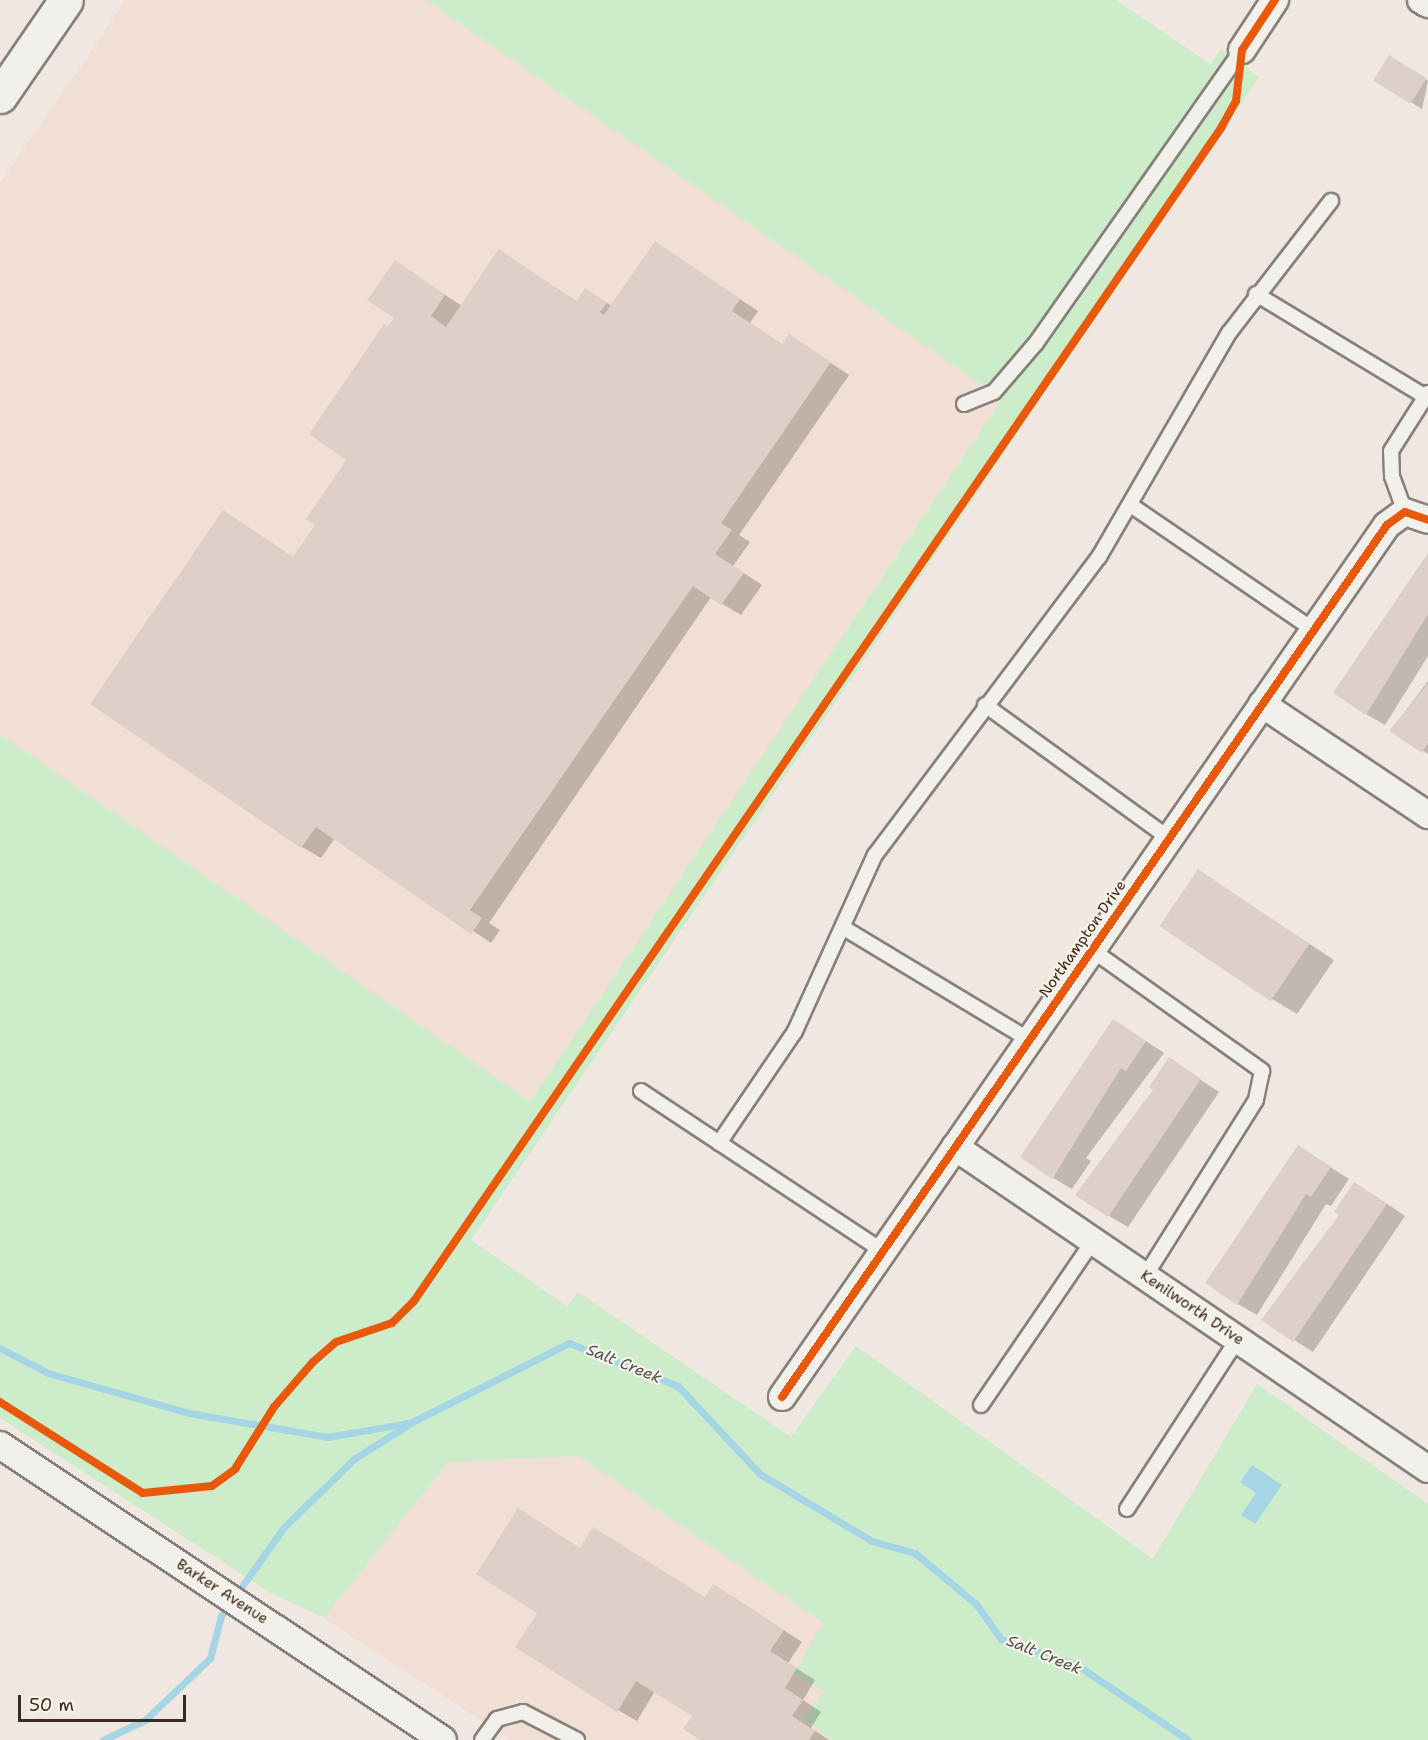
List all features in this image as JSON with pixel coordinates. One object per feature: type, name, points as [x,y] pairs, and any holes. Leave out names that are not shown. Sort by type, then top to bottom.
[{"type":"street","points":[[0,96],[66,0]]},
{"type":"street","points":[[1242,50],[1275,0]]},
{"type":"street","points":[[1421,0],[1428,4]]},
{"type":"street","name":"Northampton Drive","points":[[782,1397],[1387,525],[1416,515]]},
{"type":"street","points":[[1262,704],[1428,815]]},
{"type":"street","name":"Kenilworth Drive","points":[[956,1147],[1428,1468]]},
{"type":"street","name":"Barker Avenue","points":[[0,1444],[443,1740]]},
{"type":"lane","points":[[964,404],[994,392],[1036,344],[1242,50]]},
{"type":"lane","points":[[719,1143],[795,1030],[844,928],[875,855],[1132,506],[1256,294],[1331,201]]},
{"type":"lane","points":[[1256,294],[1427,395],[1391,451],[1392,476],[1416,515]]},
{"type":"lane","points":[[1132,506],[1314,630]]},
{"type":"lane","points":[[985,705],[1169,838]]},
{"type":"lane","points":[[844,928],[1030,1040]]},
{"type":"lane","points":[[1092,950],[1262,1071],[1256,1100],[1145,1276]]},
{"type":"lane","points":[[641,1091],[884,1251]]},
{"type":"lane","points":[[981,1405],[1093,1241]]},
{"type":"lane","points":[[1127,1509],[1238,1339]]},
{"type":"lane","points":[[482,1740],[497,1719],[523,1712],[577,1740]]},
{"type":"shaded area","points":[[126,0],[426,0],[1002,399],[530,1101],[0,734],[0,184]]},
{"type":"shaded area","points":[[579,1456],[823,1623],[794,1673],[824,1692],[804,1718],[832,1740],[511,1740],[324,1618],[448,1462]]},
{"type":"green space","points":[[426,0],[1116,0],[1210,64],[1221,49],[1259,77],[471,1240],[567,1306],[578,1292],[791,1437],[856,1346],[1153,1559],[1257,1384],[1428,1504],[1428,1740],[832,1740],[803,1718],[824,1692],[794,1673],[823,1623],[579,1456],[448,1462],[324,1618],[269,1592],[0,1418],[0,734],[530,1101],[1002,399]]},
{"type":"water","points":[[1252,1465],[1282,1485],[1255,1524],[1241,1515],[1256,1493],[1240,1482]]},
{"type":"building","points":[[1389,55],[1426,78],[1410,104],[1373,80]]},
{"type":"building","points":[[655,241],[740,299],[732,311],[782,344],[789,334],[831,362],[721,523],[732,530],[715,554],[744,573],[721,605],[693,586],[470,910],[482,918],[471,934],[316,827],[301,848],[90,704],[223,510],[293,557],[315,525],[306,519],[346,460],[309,434],[384,324],[388,326],[394,318],[367,300],[395,260],[445,295],[431,316],[446,327],[499,249],[576,302],[585,288],[607,303],[600,312],[604,315]]},
{"type":"building","points":[[1428,553],[1428,614],[1366,715],[1333,693]]},
{"type":"building","points":[[1428,683],[1428,743],[1422,753],[1389,731]]},
{"type":"building","points":[[1198,869],[1309,944],[1271,1001],[1159,926]]},
{"type":"building","points":[[1113,1019],[1146,1041],[1126,1071],[1121,1068],[1052,1179],[1020,1157]]},
{"type":"building","points":[[1169,1057],[1201,1079],[1108,1217],[1075,1195],[1153,1090],[1149,1087]]},
{"type":"building","points":[[1298,1145],[1331,1167],[1311,1197],[1306,1194],[1237,1305],[1205,1283]]},
{"type":"building","points":[[1354,1182],[1387,1204],[1293,1342],[1261,1320],[1339,1215],[1334,1212]]},
{"type":"building","points":[[518,1508],[580,1548],[593,1527],[705,1597],[713,1584],[784,1630],[770,1651],[797,1668],[785,1688],[803,1700],[792,1716],[815,1731],[809,1740],[700,1740],[683,1729],[692,1716],[636,1681],[617,1712],[515,1647],[537,1613],[476,1574]]},
{"type":"waterway","name":"Salt Creek","points":[[103,1740],[145,1720],[210,1658],[221,1616],[284,1527],[354,1459],[412,1422],[569,1343],[678,1386],[760,1474],[872,1541],[915,1553],[976,1604],[1001,1639],[1077,1665],[1188,1740]]},
{"type":"waterway","points":[[0,1348],[48,1373],[189,1413],[328,1437],[407,1423]]},
{"type":"cycle path","points":[[0,1402],[143,1493],[212,1486],[235,1469],[274,1407],[313,1362],[336,1342],[392,1323],[414,1301],[1221,128],[1236,101],[1242,50],[1275,0]]},
{"type":"cycle path","points":[[782,1397],[1387,525],[1405,512],[1428,520]]}]
